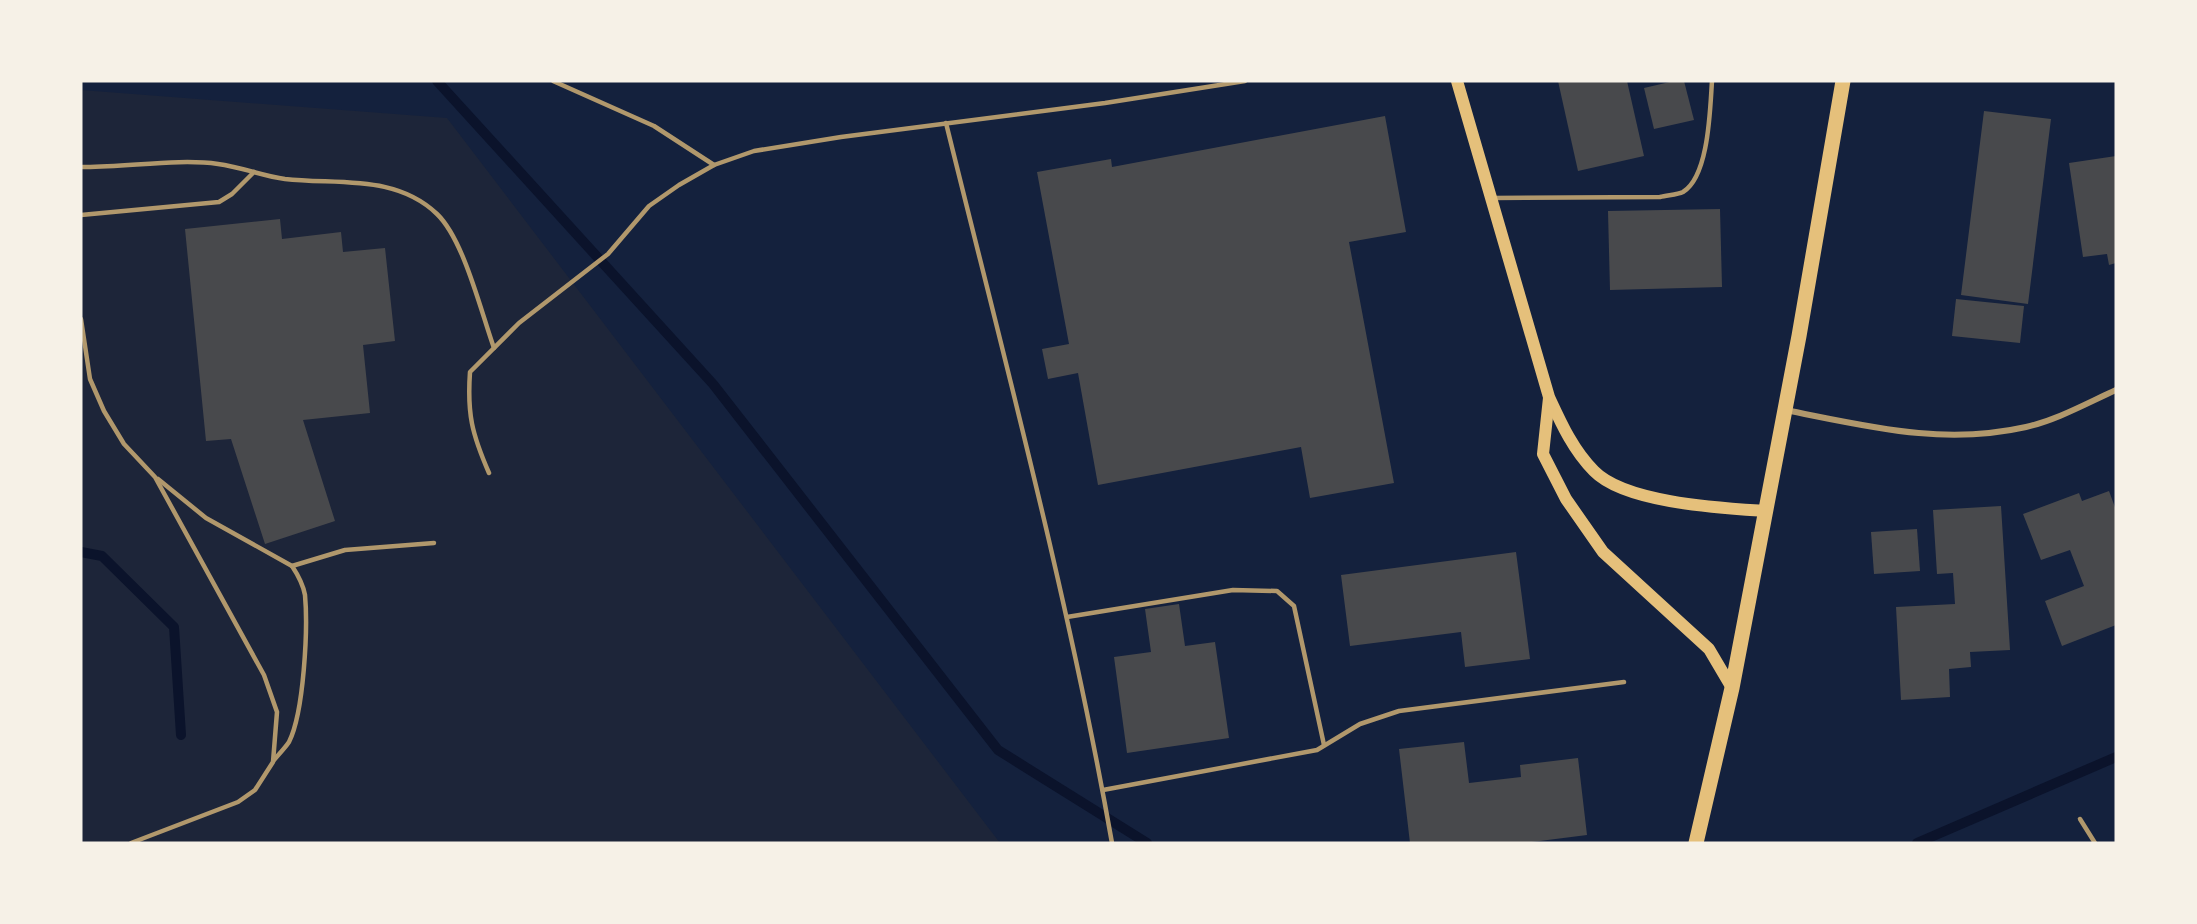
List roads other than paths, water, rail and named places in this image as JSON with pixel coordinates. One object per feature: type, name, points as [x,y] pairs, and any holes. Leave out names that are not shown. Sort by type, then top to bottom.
[{"type":"main road","points":[[1457,81],[1549,397],[1570,440],[1594,472],[1619,488],[1700,506],[1765,511]]},
{"type":"main road","points":[[1696,843],[1732,688],[1842,81]]},
{"type":"main road","points":[[1549,397],[1543,454],[1566,499],[1603,552],[1709,649],[1732,688]]},
{"type":"street","points":[[1784,410],[1911,434],[1945,436],[2028,426],[2116,390]]},
{"type":"lane","points":[[553,81],[654,126],[714,165]]},
{"type":"lane","points":[[489,473],[475,442],[467,406],[470,372],[545,303],[608,254],[649,206],[678,185],[714,165],[754,152],[1245,81]]},
{"type":"lane","points":[[1491,198],[1660,197],[1682,193],[1693,182],[1701,161],[1709,130],[1712,81]]},
{"type":"lane","points":[[946,123],[1067,617],[1112,843]]},
{"type":"lane","points":[[81,167],[203,163],[285,179],[346,181],[391,187],[416,198],[439,215],[459,245],[494,348]]},
{"type":"lane","points":[[81,215],[219,202],[232,194],[254,172]]},
{"type":"lane","points":[[81,319],[90,380],[104,411],[124,444],[155,477],[206,519],[291,566],[299,576],[305,594],[303,675],[298,714],[288,742],[255,790],[238,802],[131,843]]},
{"type":"lane","points":[[155,477],[264,675],[277,712],[273,762]]},
{"type":"lane","points":[[291,566],[345,550],[434,543]]},
{"type":"lane","points":[[1067,617],[1233,590],[1277,591],[1294,606],[1324,745]]},
{"type":"lane","points":[[1103,790],[1317,750],[1360,724],[1399,711],[1624,682]]},
{"type":"lane","points":[[2080,819],[2095,843]]},
{"type":"waterway","points":[[437,81],[713,384],[998,750],[1147,843]]},
{"type":"waterway","points":[[81,552],[102,556],[174,627],[181,735]]},
{"type":"waterway","points":[[1917,843],[2116,757]]}]
